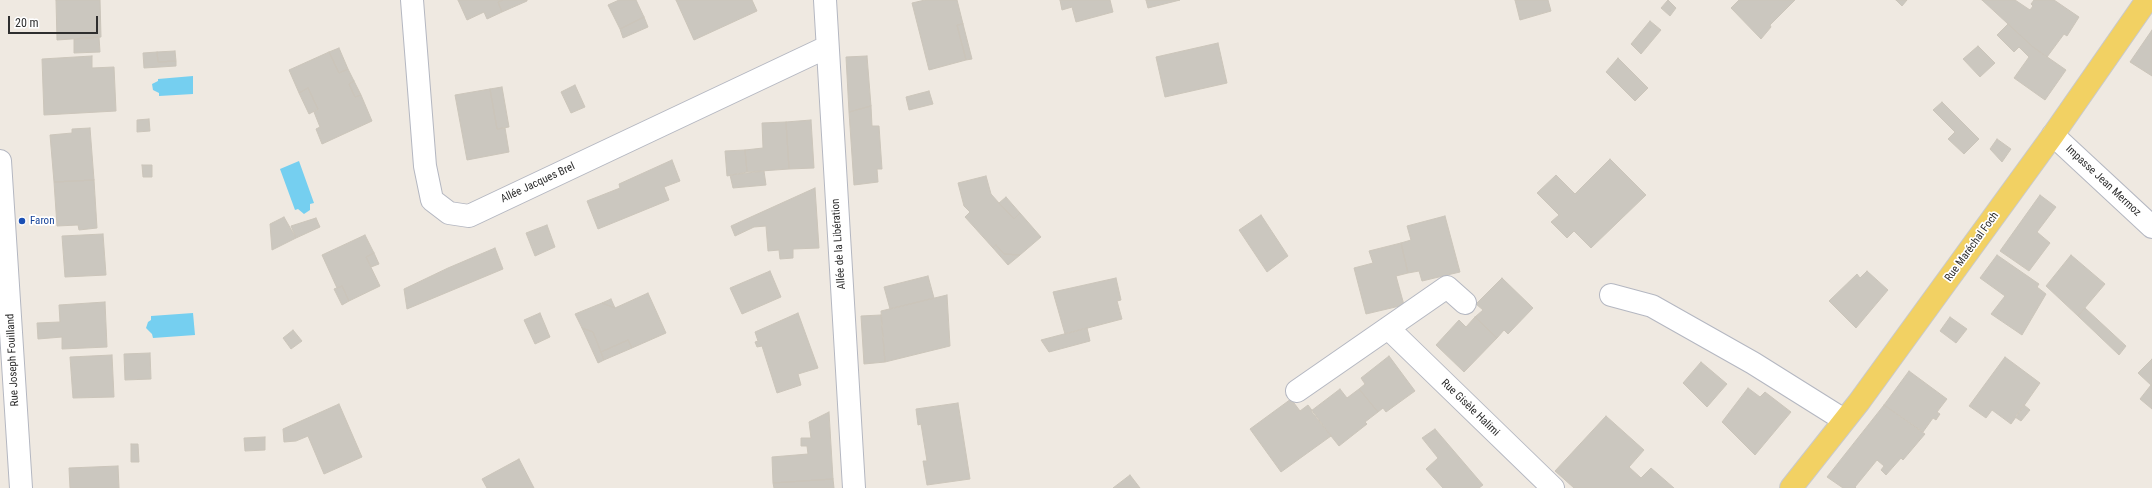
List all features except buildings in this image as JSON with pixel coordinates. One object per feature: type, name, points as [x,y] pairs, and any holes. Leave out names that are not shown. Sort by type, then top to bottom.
[{"type":"main road","name":"Rue Maréchal Foch","points":[[1791,488],[1844,420],[2053,135],[2147,0]]},
{"type":"street","name":"Allée Jacques Brel","points":[[412,0],[425,166],[432,200],[449,212],[469,216],[827,48]]},
{"type":"street","name":"Allée de la Libération","points":[[825,0],[854,488]]},
{"type":"street","name":"Impasse Jean Mermoz","points":[[2053,135],[2152,227]]},
{"type":"street","name":"Rue Joseph Fouilland","points":[[0,160],[21,488]]},
{"type":"street","points":[[1297,391],[1447,287],[1465,303]]},
{"type":"street","points":[[1611,295],[1652,306],[1753,363],[1844,420]]},
{"type":"street","name":"Rue Gisèle Halimi","points":[[1388,328],[1553,488]]},
{"type":"water","points":[[193,76],[193,94],[159,96],[159,93],[153,90],[152,84],[158,81],[158,79]]},
{"type":"water","points":[[299,161],[314,203],[310,204],[310,210],[304,214],[298,209],[295,210],[280,169]]},
{"type":"water","points":[[193,313],[195,335],[153,338],[152,334],[146,328],[148,322],[151,320],[151,316]]},
{"type":"place","name":"Faron","points":[[22,221]]}]
